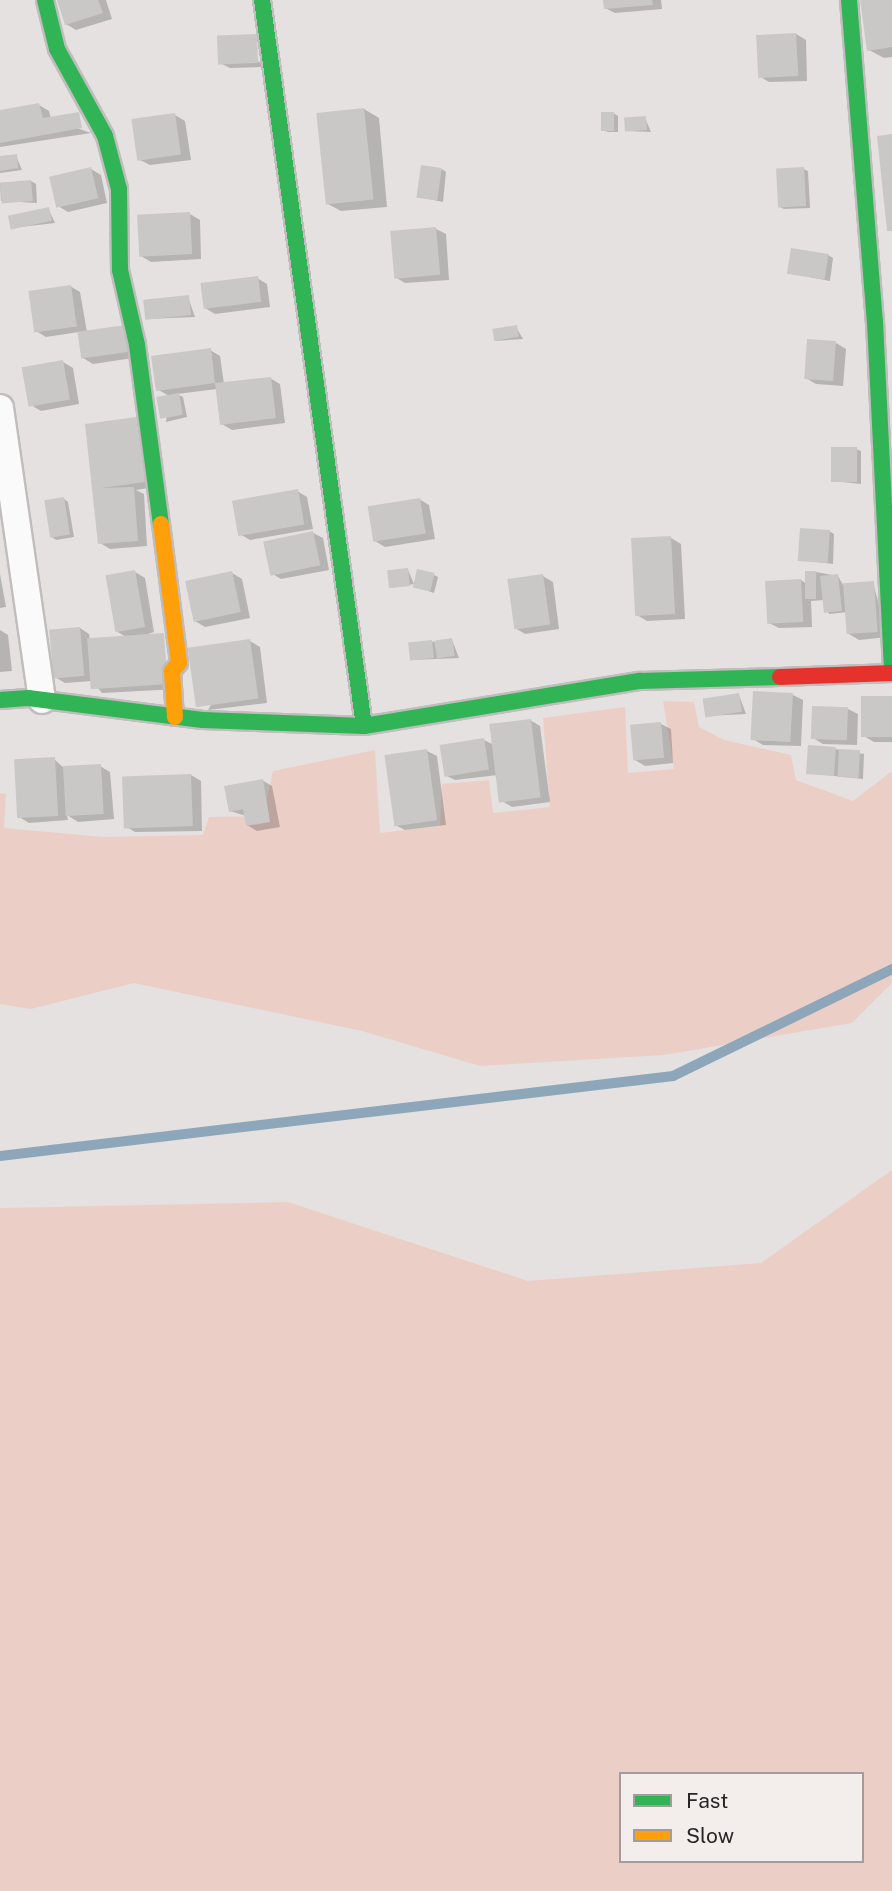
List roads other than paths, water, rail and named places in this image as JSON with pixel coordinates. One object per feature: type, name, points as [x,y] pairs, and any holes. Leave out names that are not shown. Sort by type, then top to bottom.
[{"type":"street","points":[[45,0],[57,49],[104,136],[119,189],[121,270],[136,345],[179,663],[172,671],[175,717]]},
{"type":"street","points":[[261,0],[364,726]]},
{"type":"street","points":[[849,0],[875,321],[892,665]]},
{"type":"street","points":[[0,408],[43,701]]},
{"type":"street","points":[[0,700],[43,701],[175,717],[364,726],[640,681],[892,673]]},
{"type":"waterway","points":[[0,1156],[673,1076],[892,969]]}]
